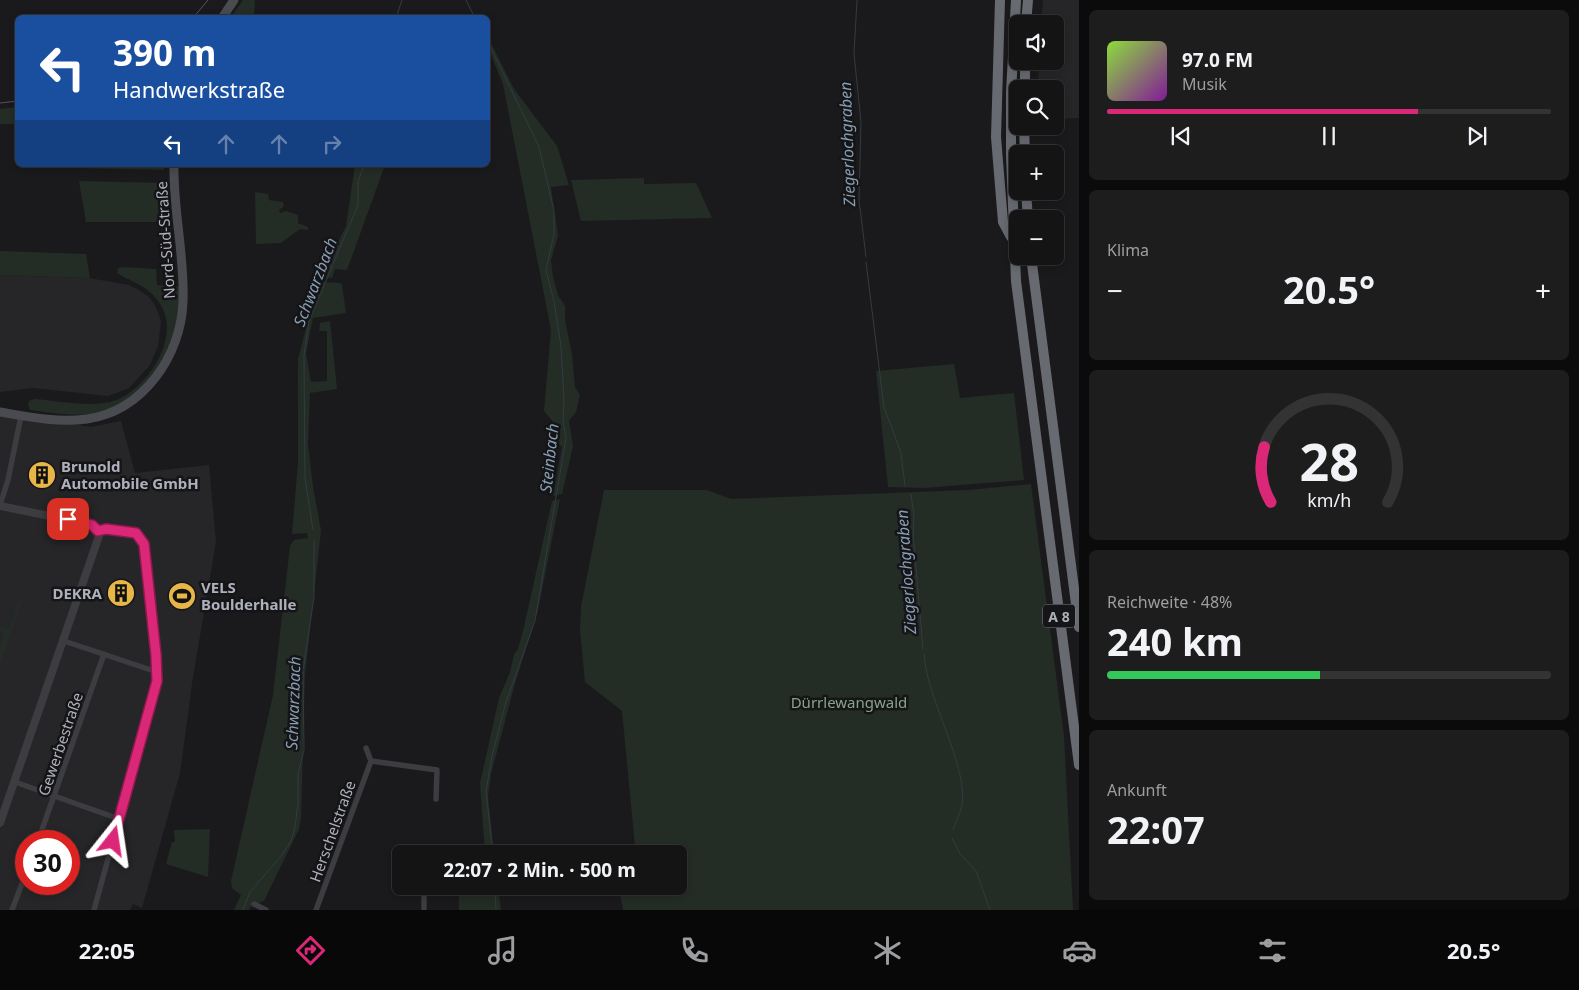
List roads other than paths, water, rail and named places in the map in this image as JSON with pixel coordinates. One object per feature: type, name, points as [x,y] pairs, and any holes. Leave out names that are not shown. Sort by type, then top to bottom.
[{"type":"highway","name":"A 8","points":[[1000,0],[996,103],[998,167],[1003,222],[1009,233]]},
{"type":"highway","name":"A 8","points":[[1013,210],[1011,93],[1016,0]]},
{"type":"highway","points":[[1027,15],[1028,0]]},
{"type":"highway","name":"A 8","points":[[1015,265],[1021,330],[1079,765]]},
{"type":"highway","name":"A 8","points":[[1032,265],[1079,627]]},
{"type":"main road","points":[[224,15],[234,0]]},
{"type":"main road","name":"Nord-Süd-Straße","points":[[0,412],[60,420],[96,418],[125,405],[143,391],[166,363],[177,339],[182,313],[183,280],[174,197],[174,167]]},
{"type":"street","points":[[0,823],[98,545],[98,531],[92,525],[0,506],[8,480],[21,416]]},
{"type":"street","points":[[94,910],[157,681],[142,538],[136,533],[106,529],[98,531]]},
{"type":"street","points":[[64,641],[157,672]]},
{"type":"street","name":"Gewerbestraße","points":[[42,830],[56,796],[104,654]]},
{"type":"street","points":[[366,748],[371,761],[437,770],[436,799]]},
{"type":"street","name":"Herschelstraße","points":[[316,910],[371,761]]},
{"type":"street","points":[[15,782],[119,819]]},
{"type":"street","points":[[12,910],[18,895]]},
{"type":"street","points":[[424,895],[424,910]]},
{"type":"street","points":[[254,904],[266,910]]},
{"type":"waterway","name":"Schwarzbach","points":[[397,15],[402,0]]},
{"type":"waterway","name":"Steinbach","points":[[466,0],[474,15]]},
{"type":"waterway","name":"Ziegerlochgraben","points":[[857,0],[854,54],[861,122],[859,200],[866,257]]},
{"type":"waterway","name":"Steinbach","points":[[490,46],[539,147],[554,211],[554,234],[546,270],[554,301],[561,346],[564,401],[563,422],[566,438],[535,621],[506,702],[492,756],[486,791],[492,845]]},
{"type":"waterway","name":"Schwarzbach","points":[[313,530],[305,478],[304,355],[309,321],[358,205],[358,182],[363,167]]},
{"type":"waterway","name":"Ziegerlochgraben","points":[[866,262],[884,407],[901,453],[905,486]]},
{"type":"waterway","name":"Ziegerlochgraben","points":[[911,494],[923,649]]},
{"type":"waterway","name":"Schwarzbach","points":[[243,910],[250,892],[281,856],[291,841],[295,827],[298,804],[298,774],[304,750],[303,671],[314,597],[314,540]]},
{"type":"waterway","name":"Ziegerlochgraben","points":[[924,654],[932,692],[959,771],[962,789],[962,805],[953,830]]},
{"type":"waterway","name":"Ziegerlochgraben","points":[[952,838],[960,854],[976,871],[990,910]]},
{"type":"waterway","name":"Steinbach","points":[[495,895],[496,910]]},
{"type":"tram line","points":[[196,15],[208,0]]},
{"type":"tram line","points":[[0,103],[15,101]]},
{"type":"place","name":"Brunold Automobile GmbH","points":[[42,475]]},
{"type":"place","name":"DEKRA","points":[[121,593]]},
{"type":"place","name":"VELS Boulderhalle","points":[[182,596]]},
{"type":"park label","name":"Dürrlewangwald","points":[[849,702]]}]
